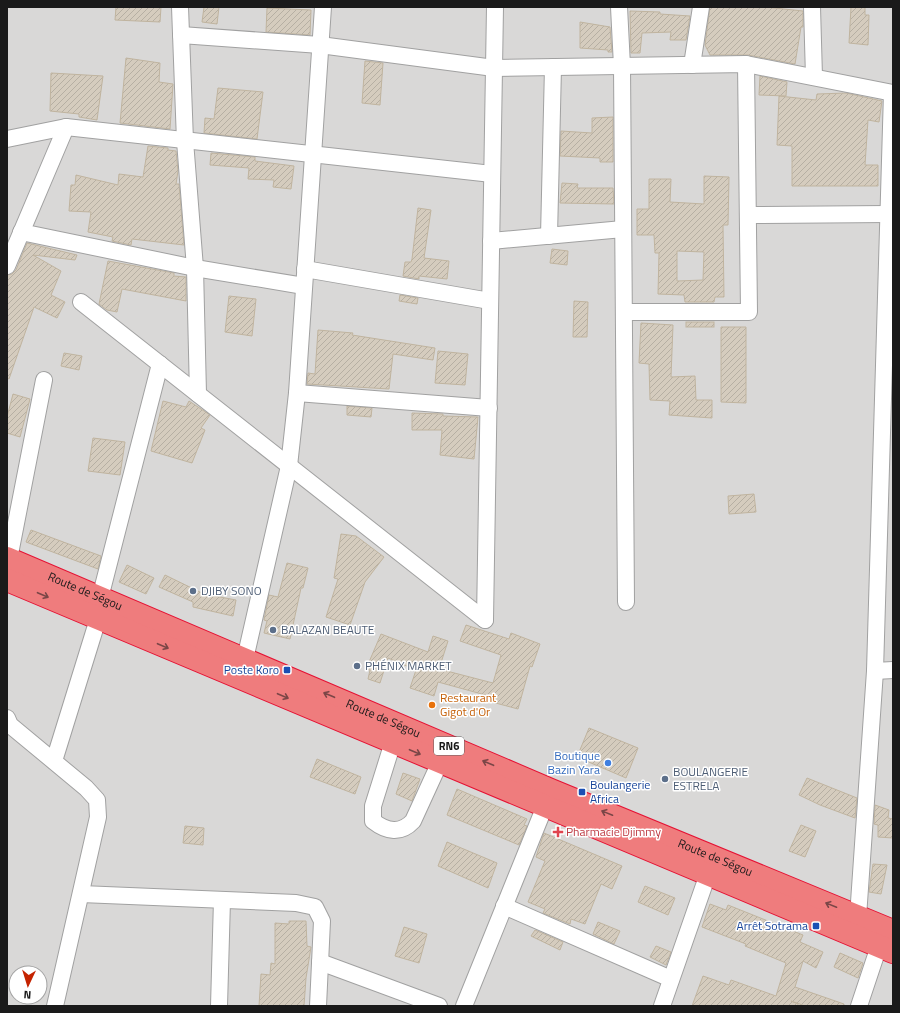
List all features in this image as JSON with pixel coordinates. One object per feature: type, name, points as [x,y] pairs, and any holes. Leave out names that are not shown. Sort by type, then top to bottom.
[{"type":"highway","name":"Route de Ségou","points":[[8,558],[99,608],[393,742],[440,762],[548,798],[858,917],[888,943]]},
{"type":"highway","name":"Route de Ségou","points":[[7,580],[99,608],[245,659],[548,798],[708,874],[888,943]]},
{"type":"street","points":[[180,7],[185,141],[195,268],[198,394]]},
{"type":"street","points":[[245,659],[289,466],[297,392],[322,7]]},
{"type":"street","points":[[81,302],[485,620],[495,7]]},
{"type":"street","points":[[619,7],[622,66],[626,602]]},
{"type":"street","points":[[692,64],[701,7]]},
{"type":"street","points":[[812,7],[814,77]]},
{"type":"street","points":[[181,35],[320,45],[494,68],[746,64],[892,93],[888,214],[890,282],[886,500],[858,917]]},
{"type":"street","points":[[624,312],[749,312],[746,64]]},
{"type":"street","points":[[549,236],[553,67]]},
{"type":"street","points":[[7,139],[66,128],[492,174]]},
{"type":"street","points":[[7,266],[66,128]]},
{"type":"street","points":[[748,215],[888,214]]},
{"type":"street","points":[[492,241],[623,229]]},
{"type":"street","points":[[22,232],[195,268],[304,286]]},
{"type":"street","points":[[305,269],[490,301]]},
{"type":"street","points":[[54,761],[99,608],[160,364]]},
{"type":"street","points":[[8,558],[44,380]]},
{"type":"street","points":[[297,392],[489,408]]},
{"type":"street","points":[[875,671],[893,670]]},
{"type":"street","points":[[8,724],[86,788],[97,800],[98,817],[55,1006]]},
{"type":"street","points":[[393,742],[373,806],[374,821],[378,825],[395,831],[406,828],[413,821],[440,762]]},
{"type":"street","points":[[464,1006],[548,798]]},
{"type":"street","points":[[662,1006],[708,874]]},
{"type":"street","points":[[80,894],[296,903],[315,907],[322,921],[318,1006]]},
{"type":"street","points":[[219,1006],[222,900]]},
{"type":"street","points":[[504,906],[671,979]]},
{"type":"street","points":[[859,1006],[888,943]]},
{"type":"street","points":[[320,962],[417,1002],[439,1006]]},
{"type":"shaded area","points":[[7,7],[893,7],[893,1006],[7,1006]]},
{"type":"building","points":[[116,7],[161,7],[160,22],[115,20]]},
{"type":"building","points":[[204,7],[219,7],[217,24],[202,22]]},
{"type":"building","points":[[710,7],[765,7],[803,11],[803,27],[801,27],[795,64],[748,55],[710,55],[705,45]]},
{"type":"building","points":[[851,7],[865,7],[865,15],[869,15],[868,45],[849,43]]},
{"type":"building","points":[[267,8],[311,10],[310,35],[266,32]]},
{"type":"building","points":[[630,11],[660,12],[660,14],[690,16],[686,40],[670,40],[671,32],[642,33],[640,53],[631,53]]},
{"type":"building","points":[[580,22],[610,27],[612,52],[608,52],[608,50],[580,48]]},
{"type":"building","points":[[126,58],[160,63],[159,82],[173,84],[170,129],[120,123]]},
{"type":"building","points":[[365,61],[383,63],[380,105],[362,103]]},
{"type":"building","points":[[51,73],[103,76],[97,120],[79,117],[79,114],[50,111]]},
{"type":"building","points":[[760,76],[787,82],[786,96],[759,95]]},
{"type":"building","points":[[218,88],[263,92],[257,139],[204,133],[205,118],[214,119]]},
{"type":"building","points":[[846,93],[882,101],[879,122],[868,120],[865,165],[878,165],[878,186],[792,186],[792,146],[777,145],[779,96],[816,100],[817,94]]},
{"type":"building","points":[[613,117],[613,162],[600,162],[600,158],[560,156],[561,131],[592,133],[592,118]]},
{"type":"building","points":[[148,146],[168,148],[168,150],[176,151],[178,171],[176,184],[179,184],[184,245],[132,239],[131,245],[112,241],[113,237],[88,232],[91,212],[69,211],[71,185],[75,185],[76,175],[118,185],[119,174],[143,177]]},
{"type":"building","points":[[211,153],[255,157],[255,161],[294,166],[291,189],[273,187],[274,180],[248,179],[249,168],[210,165]]},
{"type":"building","points":[[704,176],[729,177],[728,225],[723,225],[724,297],[715,297],[714,302],[685,302],[684,295],[658,294],[659,253],[655,253],[654,235],[637,235],[637,209],[649,209],[649,179],[671,179],[670,202],[704,204]],"holes":[[[677,251],[704,252],[703,280],[677,281]]]},
{"type":"building","points":[[562,183],[578,184],[577,188],[613,188],[614,204],[560,203]]},
{"type":"building","points":[[418,208],[431,210],[424,258],[449,261],[447,279],[419,276],[419,279],[403,276],[405,262],[411,262],[412,259]]},
{"type":"building","points":[[27,243],[77,255],[75,260],[33,255],[61,271],[51,295],[65,302],[57,318],[34,307],[9,379],[7,378],[7,275],[12,274],[16,270]]},
{"type":"building","points":[[552,249],[568,251],[567,265],[550,263]]},
{"type":"building","points":[[108,261],[174,273],[174,276],[186,277],[186,301],[122,289],[117,312],[107,310],[99,304]]},
{"type":"building","points":[[400,295],[418,298],[417,304],[399,301]]},
{"type":"building","points":[[229,296],[256,299],[252,336],[225,332]]},
{"type":"building","points":[[574,301],[588,302],[587,337],[573,337]]},
{"type":"building","points":[[686,322],[714,322],[714,327],[686,327]]},
{"type":"building","points":[[641,323],[673,325],[671,377],[695,376],[696,400],[712,400],[712,418],[669,415],[670,401],[650,400],[649,364],[639,363]]},
{"type":"building","points":[[721,327],[746,327],[746,403],[721,402]]},
{"type":"building","points":[[318,330],[353,333],[352,335],[435,348],[433,360],[393,354],[389,389],[307,384],[308,373],[315,374]]},
{"type":"building","points":[[438,351],[468,354],[465,385],[435,383]]},
{"type":"building","points":[[64,353],[82,356],[79,370],[61,366]]},
{"type":"building","points":[[13,394],[30,399],[20,437],[7,433],[7,417]]},
{"type":"building","points":[[163,401],[186,407],[189,401],[210,415],[201,428],[205,430],[192,463],[151,451]]},
{"type":"building","points":[[347,406],[372,408],[371,417],[347,415]]},
{"type":"building","points":[[412,413],[478,417],[474,459],[440,455],[442,430],[412,430]]},
{"type":"building","points":[[93,438],[125,442],[120,475],[88,471]]},
{"type":"building","points":[[754,494],[756,512],[729,514],[728,496]]},
{"type":"building","points":[[31,530],[101,556],[98,569],[26,542]]},
{"type":"building","points":[[341,534],[356,536],[384,557],[365,582],[350,625],[326,617],[338,579],[334,578]]},
{"type":"building","points":[[287,563],[308,568],[303,588],[301,588],[290,639],[264,633],[267,621],[264,620],[269,595],[278,597]]},
{"type":"building","points":[[127,565],[154,578],[146,594],[119,582]]},
{"type":"building","points":[[165,575],[204,594],[236,600],[233,616],[193,607],[193,602],[159,587]]},
{"type":"building","points":[[466,625],[509,639],[511,633],[540,644],[532,667],[530,666],[518,709],[488,701],[489,696],[438,682],[434,696],[410,688],[416,670],[388,658],[380,683],[368,679],[370,670],[366,669],[381,634],[428,652],[433,636],[448,641],[439,669],[493,683],[501,655],[460,641]]},
{"type":"building","points":[[589,728],[638,748],[626,778],[577,757]]},
{"type":"building","points":[[317,759],[361,777],[355,794],[310,777]]},
{"type":"building","points":[[403,773],[420,779],[412,801],[396,794]]},
{"type":"building","points":[[807,778],[857,798],[855,818],[820,805],[799,795]]},
{"type":"building","points":[[457,789],[527,819],[524,825],[527,826],[519,845],[447,815]]},
{"type":"building","points":[[875,805],[889,810],[888,818],[893,819],[893,838],[878,837],[878,825],[874,824]]},
{"type":"building","points":[[801,825],[816,831],[805,857],[789,851]]},
{"type":"building","points":[[185,826],[204,828],[203,845],[183,843]]},
{"type":"building","points":[[544,833],[622,866],[612,889],[601,884],[585,924],[571,919],[570,924],[543,913],[545,909],[528,902],[545,861],[536,857]]},
{"type":"building","points":[[447,842],[497,863],[488,888],[438,866]]},
{"type":"building","points":[[873,864],[887,865],[881,894],[869,892]]},
{"type":"building","points":[[645,886],[675,898],[668,915],[638,902]]},
{"type":"building","points":[[710,904],[726,910],[728,905],[803,935],[800,942],[823,952],[816,968],[803,961],[795,987],[844,1004],[844,1006],[805,1006],[791,1001],[798,1004],[798,1006],[692,1006],[703,976],[729,985],[731,980],[776,996],[786,963],[745,946],[746,944],[702,927]]},
{"type":"building","points":[[289,921],[306,921],[307,946],[311,947],[306,978],[304,1006],[259,1006],[261,974],[270,975],[271,963],[275,964],[275,923],[289,924]]},
{"type":"building","points":[[598,922],[620,931],[614,944],[593,934]]},
{"type":"building","points":[[404,927],[427,934],[419,963],[395,956]]},
{"type":"building","points":[[535,930],[563,942],[560,950],[531,936]]},
{"type":"building","points":[[656,946],[671,952],[666,965],[650,957]]},
{"type":"building","points":[[840,953],[863,963],[858,978],[834,967]]},
{"type":"place","name":"DJIBY SONO","points":[[193,591]]},
{"type":"place","name":"BALAZAN BEAUTE","points":[[273,630]]},
{"type":"place","name":"PHÉNIX MARKET","points":[[357,666]]},
{"type":"place","name":"Poste Koro","points":[[287,670]]},
{"type":"place","name":"Restaurant Gigot d'Or","points":[[432,705]]},
{"type":"place","name":"Boutique Bazin Yara","points":[[608,763]]},
{"type":"place","name":"BOULANGERIE ESTRELA","points":[[665,779]]},
{"type":"place","name":"Boulangerie Africa","points":[[582,792]]},
{"type":"place","name":"Pharmacie Djimmy","points":[[558,832]]},
{"type":"place","name":"Arrêt Sotrama","points":[[816,926]]}]
